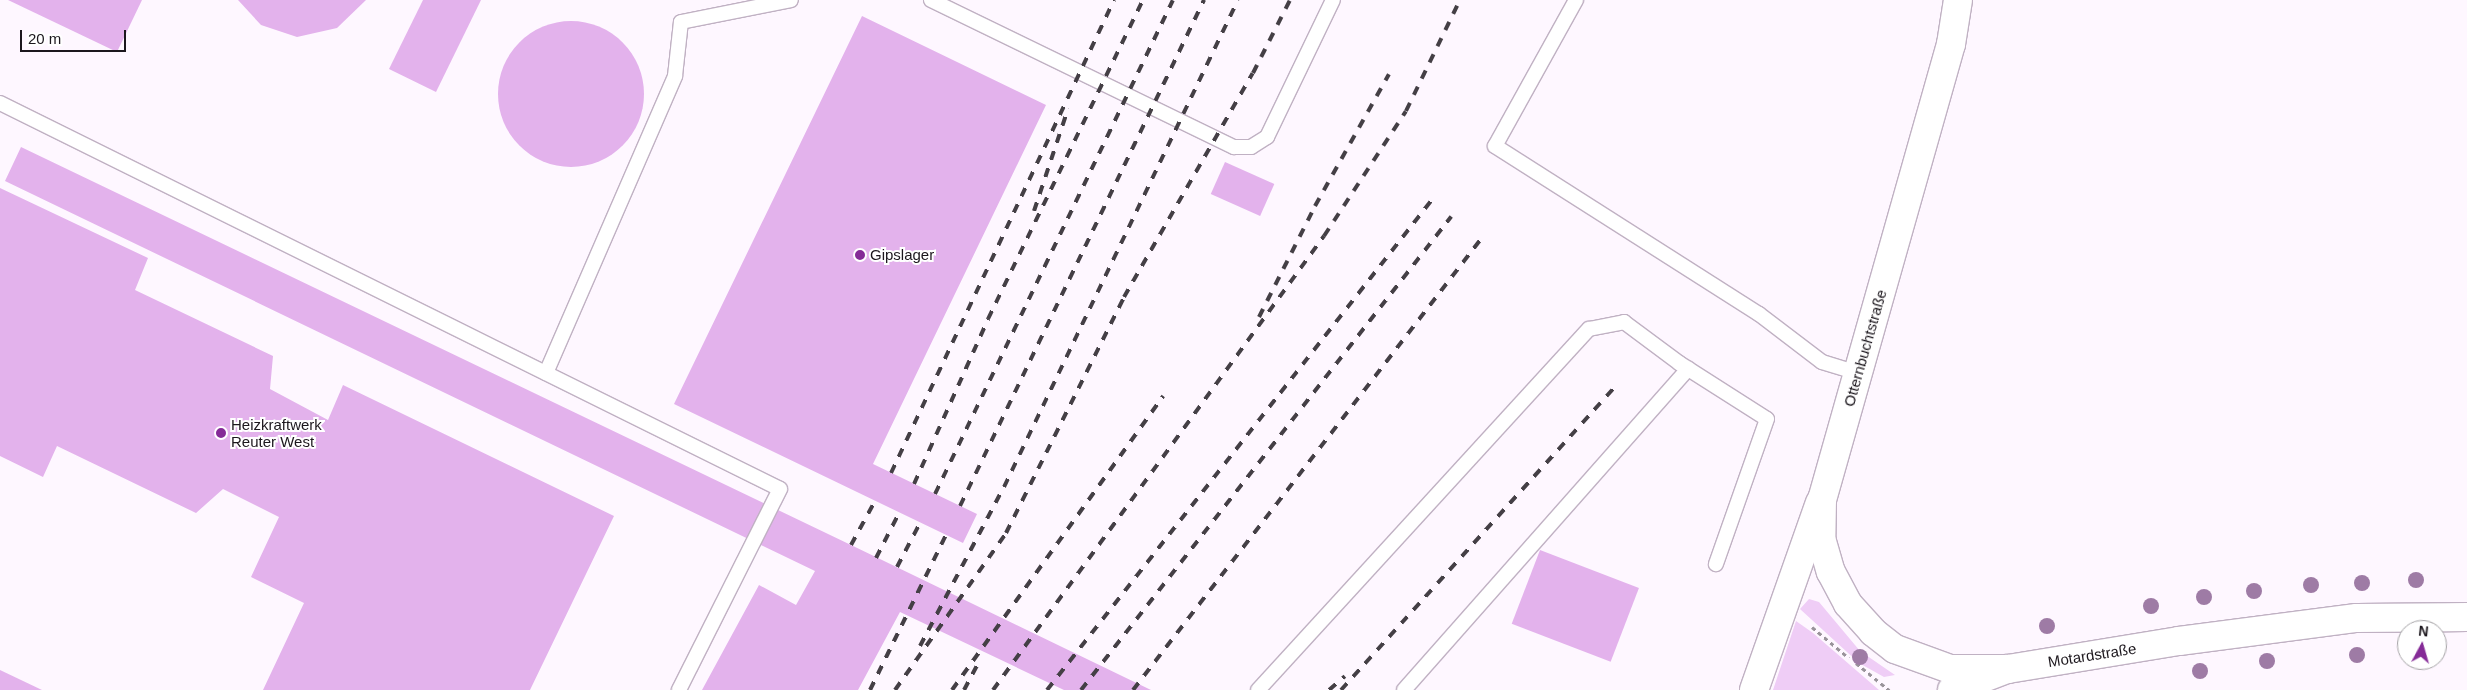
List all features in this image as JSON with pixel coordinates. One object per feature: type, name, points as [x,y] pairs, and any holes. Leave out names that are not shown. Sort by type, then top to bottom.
[{"type":"street","name":"Otternbuchtstraße","points":[[1754,690],[1822,499],[1951,44],[1958,0]]},
{"type":"street","name":"Motardstraße","points":[[1822,499],[1821,538],[1831,572],[1848,604],[1873,632],[1920,661],[1950,668],[2008,669],[2179,641],[2357,618],[2467,617]]},
{"type":"street","points":[[1952,690],[2008,669]]},
{"type":"lane","points":[[546,372],[675,76],[681,22],[792,0]]},
{"type":"lane","points":[[931,0],[1234,147],[1252,146],[1267,138],[1333,0]]},
{"type":"lane","points":[[1576,0],[1495,146],[1759,314],[1822,362],[1858,373]]},
{"type":"lane","points":[[0,103],[780,489],[679,690]]},
{"type":"lane","points":[[1258,690],[1590,329],[1624,322],[1688,369],[1767,419],[1716,564]]},
{"type":"lane","points":[[1404,690],[1688,369]]},
{"type":"path","points":[[1805,621],[1889,690]]},
{"type":"shaded area","points":[[1809,599],[1819,602],[1860,651],[1895,675],[1884,677],[1859,663],[1800,609]]},
{"type":"shaded area","points":[[1796,621],[1813,633],[1879,690],[1773,690]]},
{"type":"building","points":[[8,0],[142,0],[117,52]]},
{"type":"building","points":[[238,0],[366,0],[337,28],[297,37],[261,25]]},
{"type":"building","points":[[423,0],[481,0],[436,92],[389,69]]},
{"type":"building","name":"Gipslager","points":[[862,16],[1046,105],[873,464],[977,514],[963,543],[674,404]]},
{"type":"building","points":[[571,21],[599,27],[622,43],[638,66],[644,94],[638,122],[622,145],[599,161],[571,167],[543,161],[520,145],[504,122],[498,94],[504,66],[520,43],[543,27]]},
{"type":"building","points":[[21,147],[1151,690],[1064,690],[900,612],[858,690],[702,690],[759,585],[796,605],[815,571],[5,181]]},
{"type":"building","points":[[1225,162],[1274,184],[1260,216],[1211,194]]},
{"type":"building","name":"Heizkraftwerk Reuter West","points":[[0,188],[148,258],[135,290],[273,356],[270,389],[328,420],[343,385],[614,516],[530,690],[263,690],[304,603],[251,577],[279,517],[223,489],[196,513],[57,446],[43,477],[0,456]]},
{"type":"building","points":[[1540,550],[1639,588],[1611,662],[1512,624]]},
{"type":"building","points":[[0,670],[42,690],[0,690]]},
{"type":"railway","points":[[891,473],[1114,0]]},
{"type":"railway","points":[[914,484],[988,319],[1143,0]]},
{"type":"railway","points":[[935,494],[1173,0]]},
{"type":"railway","points":[[960,506],[1204,0]]},
{"type":"railway","points":[[920,646],[1004,487],[1238,0]]},
{"type":"railway","points":[[895,690],[1006,533],[1124,297],[1253,73],[1290,0]]},
{"type":"railway","points":[[993,690],[1324,236],[1406,111],[1460,0]]},
{"type":"railway","points":[[1259,317],[1315,206],[1389,74]]},
{"type":"railway","points":[[1034,211],[1068,109]]},
{"type":"railway","points":[[1047,690],[1431,201]]},
{"type":"railway","points":[[1081,690],[1451,217]]},
{"type":"railway","points":[[1133,690],[1484,235]]},
{"type":"railway","points":[[1341,690],[1613,389]]},
{"type":"railway","points":[[952,690],[1163,396]]},
{"type":"railway","points":[[851,545],[875,501]]},
{"type":"railway","points":[[876,558],[899,513]]},
{"type":"railway","points":[[897,567],[920,523]]},
{"type":"railway","points":[[870,690],[946,535]]},
{"type":"railway","points":[[964,690],[979,662]]},
{"type":"railway","points":[[1329,690],[1345,676]]},
{"type":"place","name":"Gipslager","points":[[860,255]]},
{"type":"place","name":"Heizkraftwerk Reuter West","points":[[221,433]]}]
